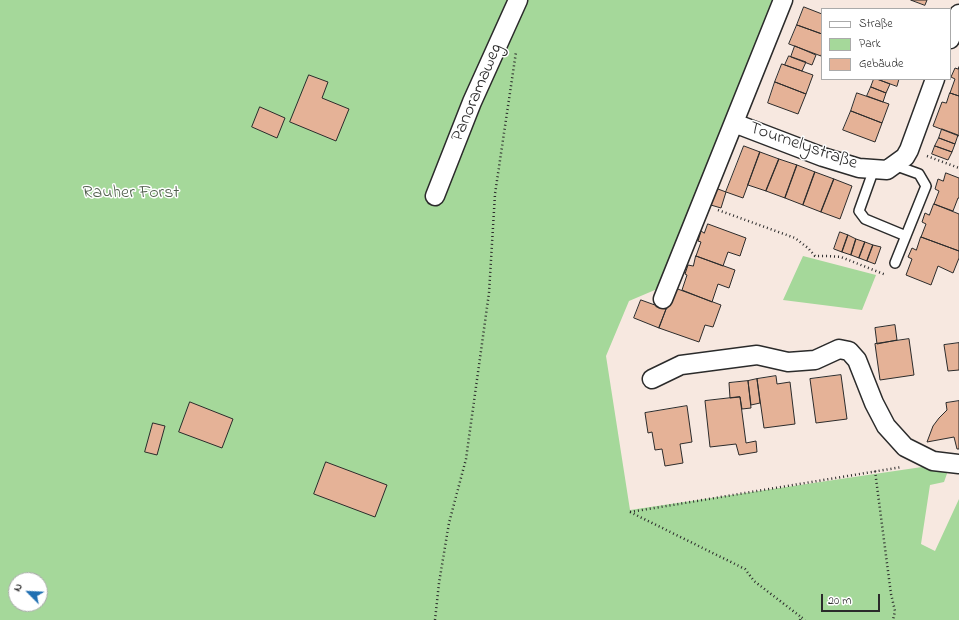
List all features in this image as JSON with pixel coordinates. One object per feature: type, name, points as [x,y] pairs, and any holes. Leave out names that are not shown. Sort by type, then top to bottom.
[{"type":"street","name":"Panoramaweg","points":[[434,188],[518,0]]},
{"type":"street","name":"Tournelystraße","points":[[663,299],[783,0]]},
{"type":"street","points":[[951,36],[959,14]]},
{"type":"street","points":[[894,165],[905,157],[909,150],[935,80]]},
{"type":"street","name":"Tournelystraße","points":[[734,123],[823,157],[859,168],[887,170],[894,165]]},
{"type":"street","points":[[652,379],[681,365],[757,356],[788,362],[815,360],[839,349],[849,351],[857,360],[874,403],[886,426],[905,447],[933,461],[959,464]]},
{"type":"lane","points":[[894,165],[918,174],[926,186],[895,263]]},
{"type":"lane","points":[[874,169],[859,211],[865,219],[906,236]]},
{"type":"path","points":[[435,620],[439,583],[449,523],[466,460],[489,294],[495,194],[517,50]]},
{"type":"path","points":[[909,150],[959,168]]},
{"type":"path","points":[[701,203],[795,238],[808,248],[815,256],[841,257],[887,275],[895,263]]},
{"type":"path","points":[[805,620],[754,581],[745,569],[630,512],[904,466]]},
{"type":"path","points":[[875,471],[891,594],[895,611],[893,620]]},
{"type":"green space","name":"Rauher Forst","points":[[0,0],[783,0],[669,284],[629,301],[606,356],[630,510],[922,467],[949,468],[944,482],[930,485],[921,544],[935,551],[959,499],[959,620],[0,620]]},
{"type":"green space","points":[[803,256],[876,275],[862,310],[783,300]]},
{"type":"building","points":[[911,0],[927,0],[925,5]]},
{"type":"building","points":[[804,7],[821,14],[821,34],[797,25]]},
{"type":"building","points":[[797,25],[821,34],[821,56],[789,44]]},
{"type":"building","points":[[795,46],[816,55],[812,65],[791,57]]},
{"type":"building","points":[[789,56],[806,62],[802,71],[785,65]]},
{"type":"building","points":[[782,64],[813,75],[806,94],[775,82]]},
{"type":"building","points":[[959,67],[959,96],[950,93],[955,79],[951,77],[955,68],[958,69]]},
{"type":"building","points":[[309,75],[328,82],[322,98],[349,109],[336,141],[290,122]]},
{"type":"building","points":[[874,80],[880,80],[890,84],[886,93],[871,87]]},
{"type":"building","points":[[880,80],[899,80],[897,86]]},
{"type":"building","points":[[775,82],[806,94],[798,114],[768,103]]},
{"type":"building","points":[[871,87],[886,93],[883,102],[867,96]]},
{"type":"building","points":[[857,93],[889,104],[882,123],[851,111]]},
{"type":"building","points":[[950,93],[959,96],[959,136],[933,126],[942,102],[946,103]]},
{"type":"building","points":[[260,107],[285,118],[277,138],[252,127]]},
{"type":"building","points":[[851,111],[882,123],[875,142],[843,130]]},
{"type":"building","points":[[942,129],[958,135],[955,144],[939,138]]},
{"type":"building","points":[[939,138],[955,144],[952,152],[935,146]]},
{"type":"building","points":[[744,146],[760,152],[743,198],[726,192]]},
{"type":"building","points":[[935,146],[952,152],[948,160],[932,154]]},
{"type":"building","points":[[760,152],[779,159],[766,191],[748,185]]},
{"type":"building","points":[[779,159],[797,165],[785,198],[766,191]]},
{"type":"building","points":[[797,165],[815,172],[803,205],[785,198]]},
{"type":"building","points":[[815,172],[834,179],[821,212],[803,205]]},
{"type":"building","points":[[946,173],[959,178],[959,198],[953,211],[934,204],[939,191],[935,189],[938,179],[943,181]]},
{"type":"building","points":[[834,179],[852,186],[840,219],[821,212]]},
{"type":"building","points":[[710,186],[726,192],[721,208],[704,203]]},
{"type":"building","points":[[934,204],[959,214],[959,251],[921,237],[926,224],[922,222],[925,213],[929,215]]},
{"type":"building","points":[[708,224],[746,238],[740,256],[728,252],[723,266],[696,256],[701,242],[698,241],[701,231],[704,233]]},
{"type":"building","points":[[840,232],[848,235],[842,252],[834,249]]},
{"type":"building","points":[[848,235],[856,239],[851,255],[842,252]]},
{"type":"building","points":[[921,237],[959,251],[959,258],[953,273],[938,266],[931,285],[906,275],[912,259],[908,257],[912,248],[916,250]]},
{"type":"building","points":[[856,239],[865,242],[859,258],[851,255]]},
{"type":"building","points":[[865,242],[873,245],[867,261],[859,258]]},
{"type":"building","points":[[873,245],[881,247],[875,264],[867,261]]},
{"type":"building","points":[[696,256],[735,270],[729,288],[718,284],[712,302],[682,290],[687,275],[685,274],[688,265],[693,266]]},
{"type":"building","points":[[675,288],[721,305],[713,327],[705,325],[699,342],[659,328]]},
{"type":"building","points":[[641,300],[666,309],[659,328],[634,318]]},
{"type":"building","points":[[895,325],[897,340],[877,344],[875,328]]},
{"type":"building","points":[[909,339],[914,375],[880,380],[875,344]]},
{"type":"building","points":[[959,343],[959,370],[948,371],[944,345]]},
{"type":"building","points":[[841,375],[847,419],[816,423],[810,379]]},
{"type":"building","points":[[776,376],[777,384],[790,382],[795,424],[764,428],[757,379]]},
{"type":"building","points":[[757,379],[760,403],[751,405],[748,381]]},
{"type":"building","points":[[748,381],[751,408],[742,409],[740,397],[730,398],[729,383]]},
{"type":"building","points":[[740,397],[746,443],[756,441],[757,452],[739,455],[736,444],[710,447],[705,401]]},
{"type":"building","points":[[959,401],[959,449],[957,449],[954,437],[927,442],[933,426],[947,410],[946,403]]},
{"type":"building","points":[[190,402],[233,419],[222,448],[179,432]]},
{"type":"building","points":[[687,406],[692,442],[680,444],[683,463],[665,466],[662,449],[655,450],[652,432],[648,433],[645,413]]},
{"type":"building","points":[[153,423],[165,426],[157,455],[145,452]]},
{"type":"building","points":[[326,462],[387,485],[375,517],[314,494]]}]
